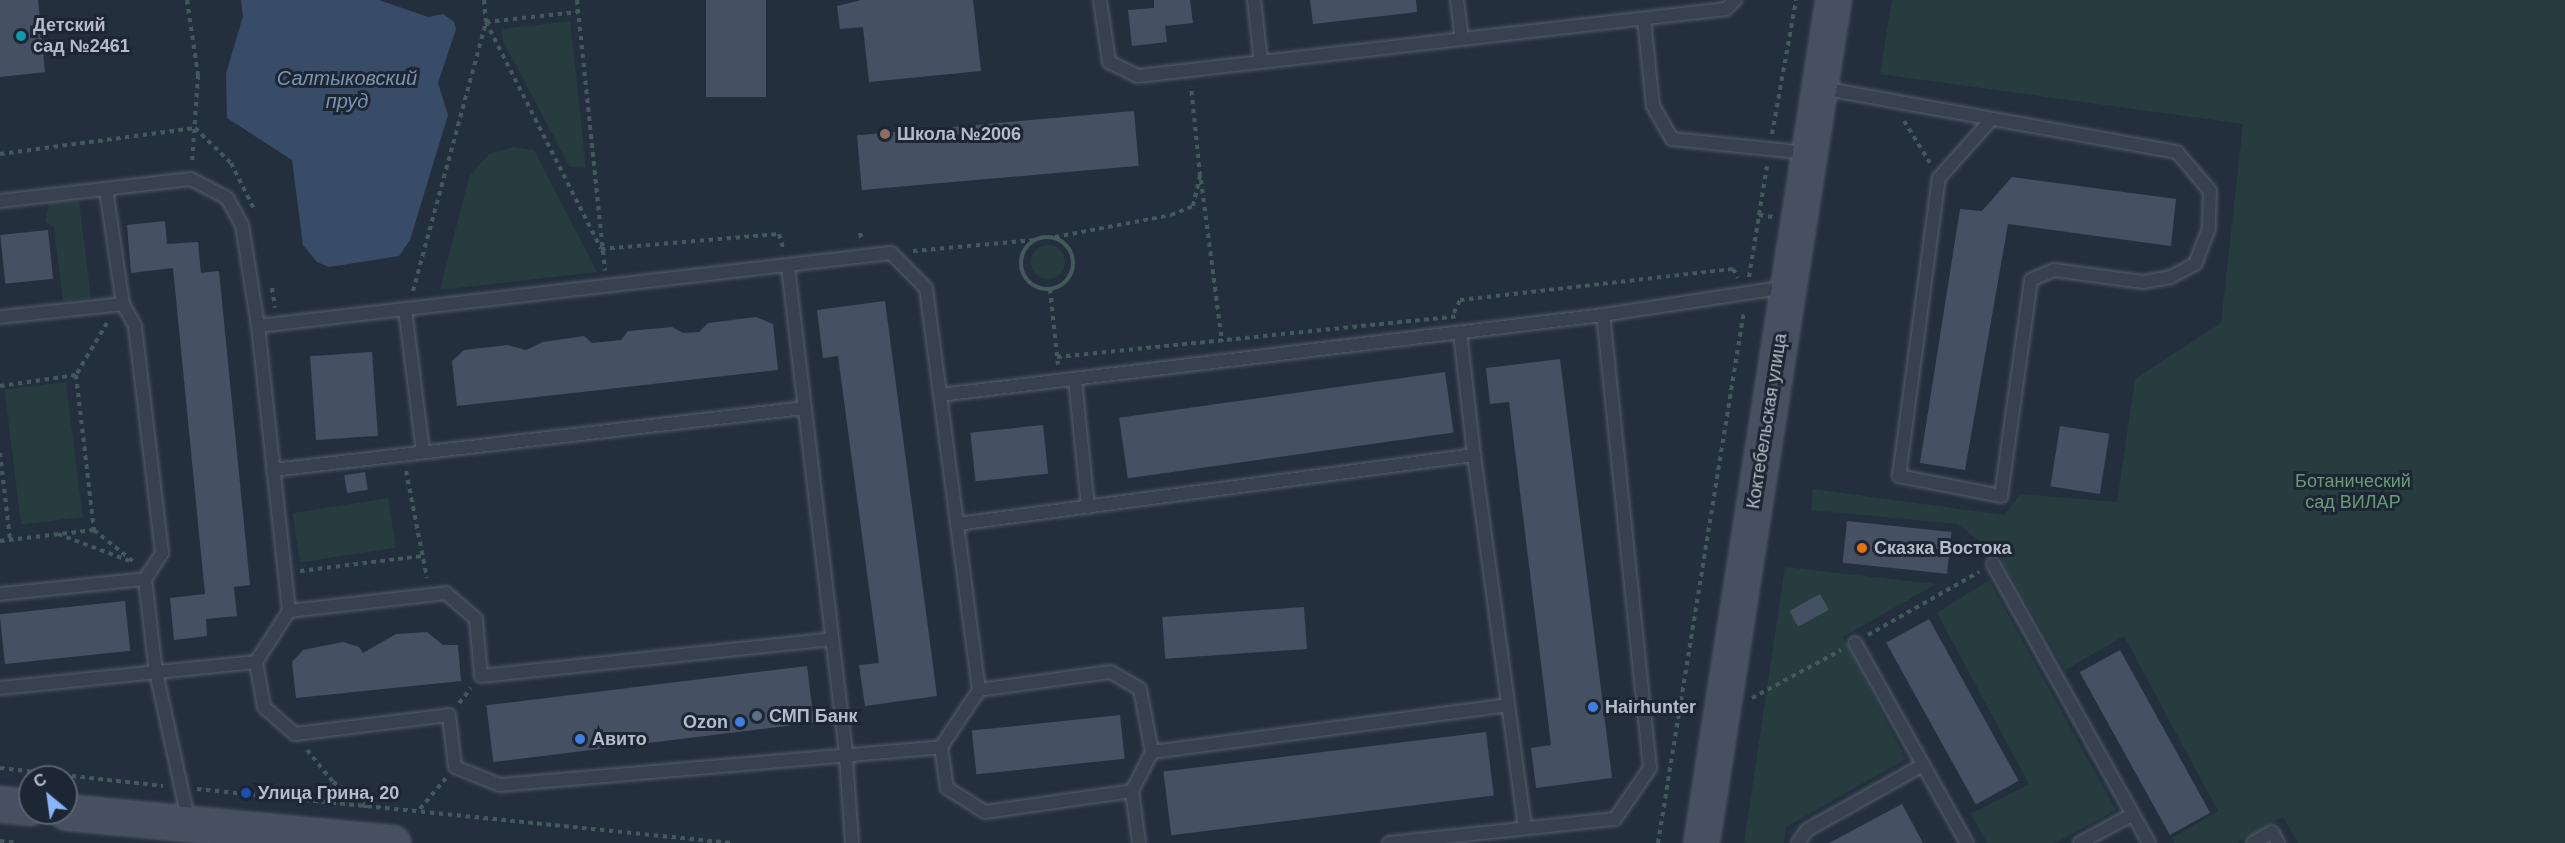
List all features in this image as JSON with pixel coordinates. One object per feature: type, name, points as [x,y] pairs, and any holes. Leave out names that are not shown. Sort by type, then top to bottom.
[{"type":"street","name":"Коктебельская улица","points":[[1701,843],[1833,0]]},
{"type":"street","points":[[0,804],[18,806]]},
{"type":"street","points":[[78,813],[190,827],[380,842]]},
{"type":"lane","points":[[1100,0],[1110,62],[1138,76],[1726,9],[1735,0]]},
{"type":"lane","points":[[1254,0],[1262,62]]},
{"type":"lane","points":[[1457,0],[1462,39]]},
{"type":"lane","points":[[1644,19],[1653,106],[1672,139],[1809,153]]},
{"type":"lane","points":[[1819,88],[1990,121],[2177,152],[2199,172],[2210,191],[2209,228],[2195,264],[2171,277],[2143,282],[2054,270],[2031,280],[2001,496],[1899,476],[1939,178],[1990,121]]},
{"type":"lane","points":[[0,201],[191,179],[227,198],[242,225],[258,326],[289,612],[256,662],[264,707],[295,735],[449,715],[455,767],[500,785],[846,757],[941,747]]},
{"type":"lane","points":[[106,189],[123,304],[135,326],[162,554],[145,579],[156,672],[190,827]]},
{"type":"lane","points":[[258,326],[788,267],[891,253],[926,288],[979,690],[941,747],[946,788],[985,812],[1132,791]]},
{"type":"lane","points":[[788,267],[846,757],[852,843]]},
{"type":"lane","points":[[940,395],[1603,315],[1788,287]]},
{"type":"lane","points":[[0,317],[123,304]]},
{"type":"lane","points":[[410,308],[423,452]]},
{"type":"lane","points":[[1389,843],[1615,819],[1650,768],[1603,315]]},
{"type":"lane","points":[[1460,332],[1474,455],[1525,828]]},
{"type":"lane","points":[[1075,379],[1089,507]]},
{"type":"lane","points":[[273,470],[804,408]]},
{"type":"lane","points":[[957,524],[1474,455]]},
{"type":"lane","points":[[1993,564],[2149,843]]},
{"type":"lane","points":[[0,594],[145,579]]},
{"type":"lane","points":[[289,612],[446,593],[476,619],[482,676],[832,639]]},
{"type":"lane","points":[[1855,643],[1967,843]]},
{"type":"lane","points":[[0,688],[256,662]]},
{"type":"lane","points":[[979,690],[1110,672],[1140,689],[1152,752],[1132,791],[1139,843]]},
{"type":"lane","points":[[1152,752],[1507,705]]},
{"type":"lane","points":[[1798,843],[1807,830],[1923,765]]},
{"type":"lane","points":[[2080,843],[2133,814]]},
{"type":"lane","points":[[2253,843],[2272,832],[2278,843]]},
{"type":"path","points":[[188,0],[198,75],[191,179]]},
{"type":"path","points":[[410,308],[412,287],[486,22],[484,0]]},
{"type":"path","points":[[577,0],[601,249],[607,287]]},
{"type":"path","points":[[1658,843],[1796,0]]},
{"type":"path","points":[[486,22],[578,12]]},
{"type":"path","points":[[486,22],[601,249]]},
{"type":"path","points":[[1189,70],[1200,176],[1225,361]]},
{"type":"path","points":[[1892,102],[1939,178]]},
{"type":"path","points":[[0,154],[195,128]]},
{"type":"path","points":[[891,253],[1033,240],[1171,215],[1193,206],[1200,176]]},
{"type":"path","points":[[601,249],[779,234],[788,267]]},
{"type":"path","points":[[1033,240],[1022,254],[1022,272],[1033,285],[1050,289],[1066,281],[1074,265],[1069,248],[1055,237]]},
{"type":"path","points":[[1454,313],[1460,300],[1733,269],[1747,293]]},
{"type":"path","points":[[1050,289],[1059,381]]},
{"type":"path","points":[[123,304],[76,375],[94,530],[136,564],[145,579]]},
{"type":"path","points":[[1057,357],[1454,313],[1479,330]]},
{"type":"path","points":[[0,386],[76,375]]},
{"type":"path","points":[[0,453],[10,540]]},
{"type":"path","points":[[397,455],[411,480],[429,595]]},
{"type":"path","points":[[0,541],[94,530]]},
{"type":"path","points":[[58,534],[136,564]]},
{"type":"path","points":[[285,573],[423,556]]},
{"type":"path","points":[[1746,701],[1855,643],[1993,564]]},
{"type":"path","points":[[449,715],[482,676]]},
{"type":"path","points":[[295,735],[333,782],[365,803],[380,842]]},
{"type":"path","points":[[420,810],[455,767]]},
{"type":"path","points":[[0,768],[181,788],[365,803],[731,843]]},
{"type":"path","points":[[0,841],[18,843]]},
{"type":"green space","name":"Ботанический сад ВИЛАР","points":[[1892,0],[2565,0],[2565,843],[2298,843],[2283,817],[2237,843],[2174,843],[2172,838],[2218,811],[2124,636],[2065,670],[1999,556],[1957,524],[1811,510],[1813,489],[2004,515],[2020,494],[2117,502],[2135,379],[2221,323],[2243,124],[1880,74]]},
{"type":"green space","points":[[570,21],[586,168],[570,167],[503,41],[502,29]]},
{"type":"green space","points":[[513,147],[534,150],[597,272],[440,290],[469,177],[489,154]]},
{"type":"green space","points":[[79,201],[91,298],[63,301],[54,227],[45,222],[49,203]]},
{"type":"green space","points":[[1048,245],[1060,250],[1065,262],[1060,274],[1048,279],[1036,274],[1031,262],[1036,250]]},
{"type":"green space","points":[[66,382],[83,517],[21,525],[4,390]]},
{"type":"green space","points":[[388,498],[396,547],[300,563],[292,513]]},
{"type":"green space","points":[[1785,567],[1936,584],[1843,637],[1906,759],[1786,827],[1784,843],[1744,843]]},
{"type":"green space","points":[[1989,580],[2116,810],[2055,843],[1987,843],[1971,814],[2029,784],[1937,613]]},
{"type":"water","name":"Салтыковский пруд","points":[[241,0],[379,0],[428,17],[443,14],[454,22],[456,29],[438,83],[448,115],[410,240],[399,256],[329,267],[317,262],[303,245],[292,160],[227,118],[226,74],[243,16]]},
{"type":"building","name":"Детский сад №2461","points":[[0,0],[38,0],[45,72],[0,77]]},
{"type":"building","points":[[706,0],[766,0],[766,97],[706,97]]},
{"type":"building","points":[[861,0],[973,0],[981,71],[869,82],[863,27],[840,29],[837,6]]},
{"type":"building","points":[[1154,0],[1190,0],[1193,23],[1165,26],[1167,42],[1132,46],[1128,10],[1154,8]]},
{"type":"building","points":[[1310,0],[1416,0],[1417,12],[1313,24]]},
{"type":"building","points":[[1134,111],[1139,166],[862,190],[857,135]]},
{"type":"building","points":[[2012,177],[2176,199],[2171,246],[2008,224],[1965,470],[1920,463],[1960,209],[1982,211]]},
{"type":"building","points":[[165,221],[167,244],[198,242],[201,273],[219,271],[250,585],[234,587],[237,616],[206,619],[207,636],[174,640],[170,598],[205,594],[173,268],[131,273],[127,225]]},
{"type":"building","points":[[48,230],[53,279],[5,284],[0,235]]},
{"type":"building","points":[[885,301],[937,696],[865,706],[859,665],[879,663],[838,356],[823,358],[817,310]]},
{"type":"building","points":[[756,317],[773,324],[778,370],[457,406],[452,361],[464,350],[508,345],[526,350],[543,342],[584,336],[592,343],[621,340],[628,331],[672,327],[683,333],[699,332],[708,323]]},
{"type":"building","points":[[372,352],[378,436],[316,440],[310,356]]},
{"type":"building","points":[[1560,359],[1612,778],[1536,788],[1531,748],[1551,745],[1509,402],[1490,404],[1486,368]]},
{"type":"building","points":[[1445,372],[1453,432],[1128,478],[1119,418]]},
{"type":"building","points":[[1043,425],[1048,474],[976,481],[970,433]]},
{"type":"building","points":[[2060,426],[2109,434],[2100,494],[2050,486]]},
{"type":"building","points":[[365,472],[368,490],[347,493],[344,475]]},
{"type":"building","points":[[1847,521],[1951,532],[1947,574],[1843,563]]},
{"type":"building","points":[[1820,594],[1829,610],[1798,627],[1789,611]]},
{"type":"building","points":[[125,601],[130,651],[5,664],[0,614]]},
{"type":"building","points":[[1304,607],[1307,649],[1165,659],[1162,617]]},
{"type":"building","points":[[1929,619],[2019,781],[1976,805],[1886,643]]},
{"type":"building","points":[[427,632],[443,645],[458,645],[461,681],[296,698],[292,662],[303,650],[343,642],[359,647],[363,653],[396,634]]},
{"type":"building","points":[[2120,650],[2210,813],[2170,835],[2080,672]]},
{"type":"building","points":[[807,666],[814,723],[493,762],[486,705]]},
{"type":"building","points":[[1120,715],[1125,759],[976,774],[972,731]]},
{"type":"building","points":[[1486,732],[1494,796],[1171,835],[1163,772]]},
{"type":"building","points":[[1902,804],[1923,843],[1829,843]]},
{"type":"place","name":"Детский сад №2461","points":[[21,36]]},
{"type":"place","name":"Школа №2006","points":[[885,134]]},
{"type":"place","name":"Сказка Востока","points":[[1862,548]]},
{"type":"place","name":"Hairhunter","points":[[1593,707]]},
{"type":"place","name":"СМП Банк","points":[[757,716]]},
{"type":"place","name":"Ozon","points":[[740,722]]},
{"type":"place","name":"Авито","points":[[580,739]]},
{"type":"place","name":"Улица Грина, 20","points":[[246,793]]}]
